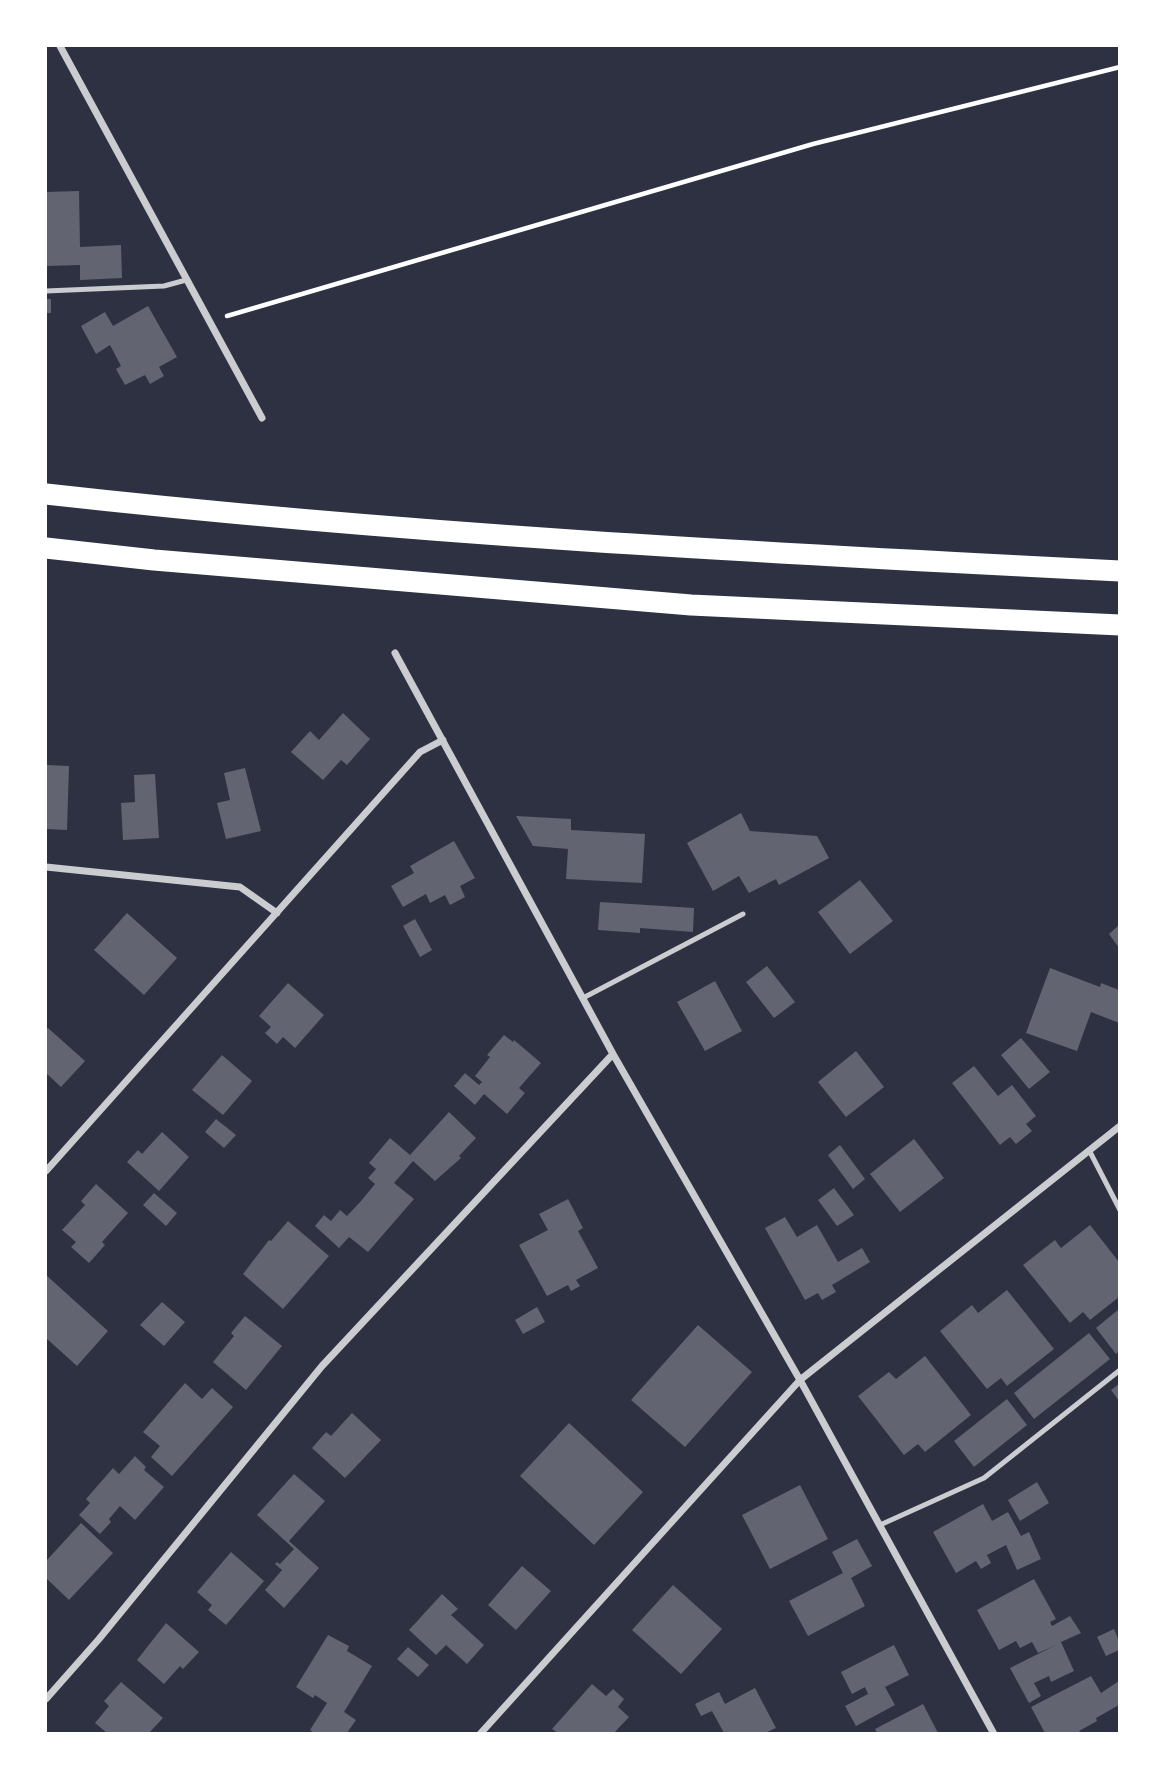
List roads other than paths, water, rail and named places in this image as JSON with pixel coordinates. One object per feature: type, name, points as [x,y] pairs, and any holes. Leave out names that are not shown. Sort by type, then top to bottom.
[{"type":"highway","points":[[46,494],[156,507],[678,549],[1119,571]]},
{"type":"highway","points":[[46,548],[154,560],[691,605],[1119,625]]},
{"type":"street","points":[[60,46],[262,418]]},
{"type":"street","points":[[395,653],[614,1054],[800,1380],[994,1734]]},
{"type":"street","points":[[46,1171],[420,752],[443,740]]},
{"type":"street","points":[[46,867],[240,887],[277,913]]},
{"type":"street","points":[[46,1699],[99,1639],[321,1366],[614,1054]]},
{"type":"street","points":[[480,1734],[800,1380],[1119,1126]]},
{"type":"lane","points":[[46,291],[164,286],[186,280]]},
{"type":"lane","points":[[583,998],[743,914]]},
{"type":"lane","points":[[1089,1150],[1119,1210]]},
{"type":"lane","points":[[880,1525],[984,1478],[1119,1370]]}]
